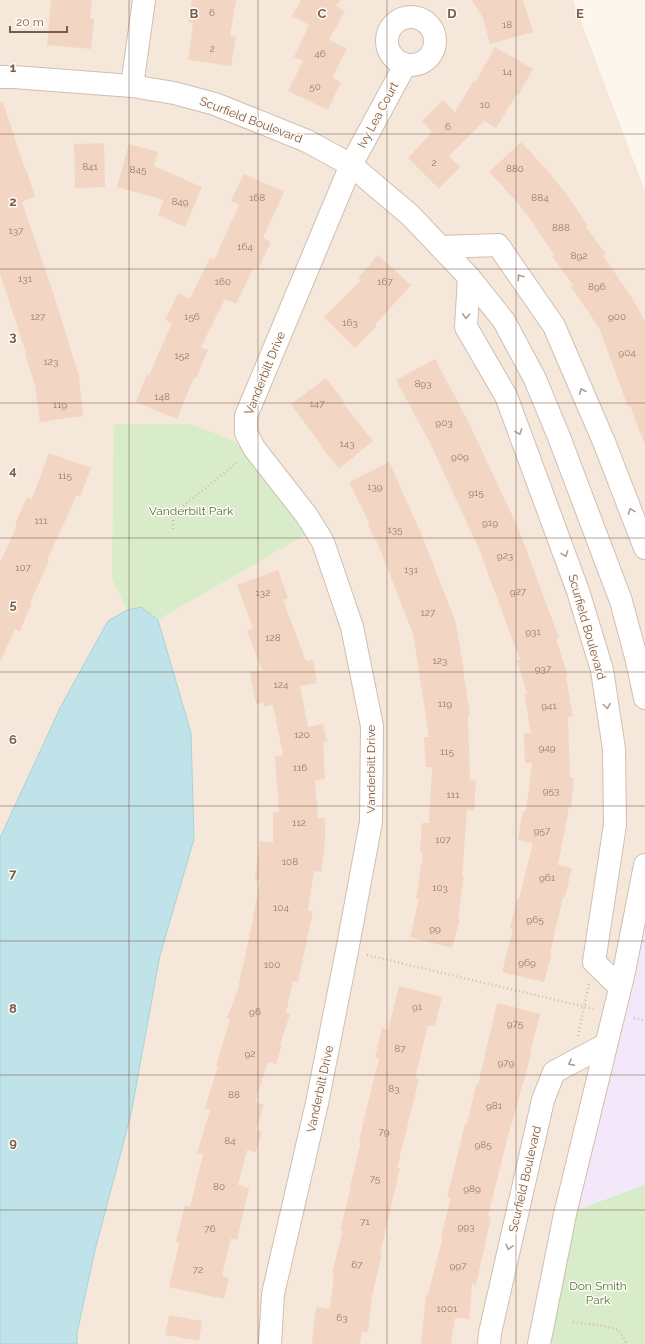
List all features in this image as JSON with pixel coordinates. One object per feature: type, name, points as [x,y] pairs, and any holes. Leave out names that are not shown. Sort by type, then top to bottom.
[{"type":"street","points":[[132,86],[144,0]]},
{"type":"street","name":"Ivy Lea Court","points":[[351,165],[405,65]]},
{"type":"street","name":"Scurfield Boulevard","points":[[0,77],[132,86],[174,93],[215,104],[307,141],[351,165],[410,214],[469,277],[504,321],[535,379],[556,429],[620,601],[636,657],[645,698]]},
{"type":"street","name":"Vanderbilt Drive","points":[[270,1344],[273,1294],[317,1103],[348,950],[371,822],[372,726],[352,627],[323,542],[307,516],[254,448],[246,433],[246,416],[351,165]]},
{"type":"street","points":[[442,247],[498,245],[554,326],[604,442],[645,548]]},
{"type":"street","name":"Scurfield Boulevard","points":[[469,277],[466,327],[506,396],[578,591],[602,670],[614,749],[615,825],[594,962]]},
{"type":"street","points":[[539,1344],[565,1214],[620,987],[645,865]]},
{"type":"street","points":[[594,962],[620,987]]},
{"type":"street","name":"Scurfield Boulevard","points":[[489,1344],[490,1333],[544,1100],[554,1072],[605,1045]]},
{"type":"path","points":[[173,529],[173,514],[254,448]]},
{"type":"path","points":[[348,950],[645,1021]]},
{"type":"path","points":[[573,1062],[594,962]]},
{"type":"path","points":[[573,1322],[604,1326],[619,1330],[627,1344]]},
{"type":"shaded area","points":[[0,0],[573,0],[645,191],[645,865],[539,1344],[77,1344],[77,1333],[95,1250],[131,1114],[160,955],[194,839],[191,733],[158,620],[307,534],[112,580],[127,610],[108,621],[61,706],[0,838]]},
{"type":"shaded area","points":[[645,865],[645,1185],[565,1214]]},
{"type":"green space","name":"Vanderbilt Park","points":[[114,424],[190,424],[235,441],[307,534],[158,620],[141,607],[127,610],[112,580]]},
{"type":"green space","name":"Don Smith Park","points":[[645,1185],[645,1344],[539,1344],[565,1214]]},
{"type":"water","points":[[141,607],[158,620],[191,733],[194,839],[160,955],[131,1114],[95,1250],[77,1333],[77,1344],[0,1344],[0,838],[61,706],[108,621],[127,610]]},
{"type":"building","points":[[51,0],[92,0],[90,19],[94,19],[91,49],[47,45]]},
{"type":"building","points":[[192,0],[236,0],[230,36],[236,37],[231,66],[188,60],[193,23],[188,22]]},
{"type":"building","points":[[301,0],[341,0],[336,6],[345,11],[329,40],[347,49],[332,78],[341,82],[328,110],[288,91],[303,61],[294,57],[309,25],[292,16]]},
{"type":"building","points":[[472,0],[523,0],[533,32],[490,44],[483,18]]},
{"type":"building","points":[[495,47],[533,69],[496,128],[484,121],[449,156],[460,167],[439,189],[408,158],[432,132],[422,121],[443,100],[455,112],[474,80],[476,81]]},
{"type":"building","points":[[3,102],[35,197],[22,202],[54,295],[79,376],[83,416],[40,422],[35,385],[0,274],[0,103]]},
{"type":"building","points":[[521,142],[547,170],[567,195],[588,226],[586,227],[606,254],[603,256],[631,296],[645,321],[645,443],[630,406],[628,407],[600,330],[571,287],[573,285],[552,256],[554,254],[536,227],[517,202],[489,172]]},
{"type":"building","points":[[104,143],[105,187],[75,188],[74,144]]},
{"type":"building","points":[[129,144],[158,152],[154,166],[202,187],[185,227],[158,215],[164,200],[117,187]]},
{"type":"building","points":[[244,174],[284,192],[263,238],[271,242],[258,269],[254,267],[236,304],[225,299],[201,347],[208,350],[196,378],[194,377],[177,419],[136,402],[147,374],[149,375],[172,323],[165,320],[178,293],[190,299],[210,258],[214,260],[239,205],[231,201]]},
{"type":"building","points":[[378,255],[411,285],[375,325],[376,327],[355,348],[324,317],[361,280],[358,278]]},
{"type":"building","points":[[435,359],[468,421],[519,530],[559,638],[556,639],[568,676],[566,677],[573,716],[568,717],[570,777],[574,778],[571,808],[569,807],[558,865],[572,868],[565,897],[563,897],[550,953],[552,953],[544,982],[502,972],[513,929],[510,928],[533,843],[518,840],[523,811],[526,811],[532,763],[525,763],[524,733],[531,733],[524,694],[527,694],[517,660],[520,660],[479,549],[430,443],[396,380]]},
{"type":"building","points":[[326,378],[344,402],[343,403],[373,441],[339,469],[291,404]]},
{"type":"building","points":[[49,453],[91,468],[80,497],[77,495],[47,560],[49,561],[30,603],[32,603],[20,631],[15,629],[0,662],[0,562],[17,526],[15,524],[27,497],[32,499]]},
{"type":"building","points":[[389,462],[421,533],[456,623],[470,714],[468,715],[470,780],[476,781],[474,811],[467,810],[462,876],[464,876],[458,918],[460,919],[452,948],[410,937],[419,899],[416,899],[423,853],[420,852],[422,823],[429,823],[432,767],[426,767],[424,737],[429,737],[413,634],[380,549],[368,525],[370,525],[349,482]]},
{"type":"building","points":[[278,570],[288,598],[283,600],[306,661],[313,660],[317,683],[300,686],[308,727],[323,724],[327,741],[323,742],[325,779],[315,780],[318,818],[325,818],[325,843],[321,872],[314,871],[308,911],[313,911],[298,982],[293,981],[286,1013],[290,1014],[280,1045],[282,1045],[276,1064],[268,1062],[255,1102],[264,1105],[256,1130],[262,1132],[256,1152],[247,1150],[238,1185],[249,1188],[237,1240],[231,1238],[222,1276],[229,1278],[224,1299],[169,1287],[179,1243],[176,1242],[185,1205],[190,1207],[203,1154],[197,1153],[210,1110],[205,1108],[230,1019],[227,1018],[237,992],[252,924],[260,880],[255,879],[260,841],[273,843],[273,812],[279,812],[275,756],[283,755],[273,705],[264,707],[263,702],[256,704],[250,672],[262,670],[247,631],[253,628],[237,585]]},
{"type":"building","points":[[399,986],[442,997],[435,1026],[428,1025],[415,1078],[419,1079],[397,1168],[400,1168],[380,1254],[382,1255],[372,1296],[368,1332],[362,1331],[360,1344],[312,1344],[316,1307],[330,1309],[334,1274],[332,1273],[343,1231],[340,1231],[361,1141],[359,1140],[379,1058],[375,1058],[382,1028],[388,1030]]},
{"type":"building","points":[[497,1003],[540,1014],[524,1082],[511,1124],[488,1216],[491,1217],[476,1285],[472,1284],[469,1319],[455,1318],[451,1344],[421,1344],[426,1295],[428,1295],[451,1198],[447,1197],[465,1124],[467,1124],[476,1085],[478,1085]]},
{"type":"building","points":[[169,1315],[202,1321],[199,1341],[165,1335]]}]
